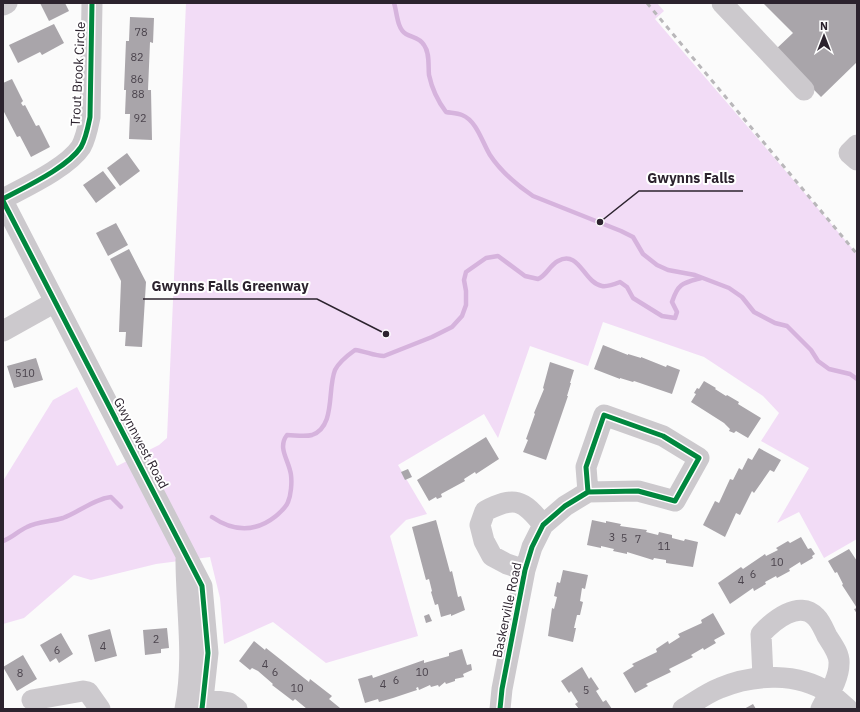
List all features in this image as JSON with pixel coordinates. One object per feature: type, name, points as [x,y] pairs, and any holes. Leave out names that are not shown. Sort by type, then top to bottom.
[{"type":"street","points":[[3,5],[7,3]]},
{"type":"street","name":"Trout Brook Circle","points":[[3,200],[46,176],[80,148],[86,134],[90,117],[92,3]]},
{"type":"street","points":[[722,3],[804,90]]},
{"type":"street","points":[[857,145],[850,153],[857,160]]},
{"type":"street","name":"Gwynnwest Road","points":[[3,200],[186,554],[186,590],[190,629],[190,676],[195,704]]},
{"type":"street","points":[[3,330],[56,302]]},
{"type":"street","points":[[604,415],[663,436],[699,458],[675,501],[638,491],[588,492],[586,467],[604,415]]},
{"type":"street","name":"Baskerville Road","points":[[500,709],[502,690],[525,570],[532,546],[544,524],[565,506],[588,492]]},
{"type":"street","points":[[525,570],[507,564],[492,556],[484,541],[480,524],[485,511],[501,503],[514,501],[531,508],[544,524]]},
{"type":"street","points":[[763,677],[761,634],[771,623],[794,610],[805,611],[816,616],[835,649],[840,661],[838,673],[825,701]]},
{"type":"street","points":[[683,709],[719,688],[746,680],[763,677],[802,682],[825,701],[848,709]]},
{"type":"street","points":[[32,700],[83,691],[88,692],[100,709]]},
{"type":"street","points":[[195,704],[229,703],[237,709]]},
{"type":"shaded area","points":[[186,3],[657,3],[664,11],[655,19],[857,254],[857,539],[824,558],[799,512],[777,523],[809,468],[761,441],[779,413],[763,396],[704,357],[603,322],[588,366],[530,346],[498,438],[484,414],[398,465],[427,514],[406,520],[390,536],[418,636],[326,663],[273,622],[224,644],[220,598],[210,557],[156,564],[91,580],[74,575],[24,618],[3,624],[3,481],[53,400],[77,387],[117,466],[159,445],[167,438]]},
{"type":"building","points":[[40,3],[65,3],[69,11],[49,21]]},
{"type":"building","points":[[763,3],[857,3],[857,62],[821,97],[775,50],[793,33]]},
{"type":"building","points":[[130,17],[154,18],[153,43],[150,42],[148,90],[151,90],[152,140],[129,139],[130,114],[125,114],[126,90],[124,90],[126,41],[129,41]]},
{"type":"building","points":[[54,24],[64,43],[42,55],[40,52],[18,63],[9,45]]},
{"type":"building","points":[[12,79],[23,101],[21,103],[23,106],[25,105],[36,126],[39,125],[50,147],[31,157],[20,136],[17,137],[3,110],[3,83]]},
{"type":"building","points":[[127,153],[140,171],[120,186],[107,168]]},
{"type":"building","points":[[103,171],[116,188],[96,203],[83,185]]},
{"type":"building","points":[[116,223],[128,245],[108,256],[96,233]]},
{"type":"building","points":[[129,249],[146,282],[142,347],[125,346],[126,332],[119,332],[121,281],[110,259]]},
{"type":"building","points":[[603,345],[628,355],[641,357],[666,367],[667,365],[680,370],[672,394],[634,381],[620,379],[594,369]]},
{"type":"building","points":[[36,358],[43,380],[14,388],[7,366]]},
{"type":"building","points":[[550,362],[574,370],[568,396],[546,460],[523,452],[528,440],[526,439],[535,414],[534,413],[544,389]]},
{"type":"building","points":[[704,381],[726,396],[727,395],[739,402],[738,404],[761,418],[748,438],[736,431],[734,433],[729,431],[730,429],[724,423],[691,402],[696,394],[694,393],[697,388],[699,389]]},
{"type":"building","points":[[486,437],[499,459],[476,474],[475,472],[464,479],[465,481],[441,494],[442,497],[437,499],[436,497],[429,501],[417,480]]},
{"type":"building","points":[[759,448],[781,460],[774,472],[770,470],[754,493],[752,491],[740,515],[736,513],[725,537],[703,525],[715,501],[719,503],[730,479],[733,480],[739,468],[742,470],[748,458],[752,460]]},
{"type":"building","points":[[408,469],[412,477],[405,480],[401,472]]},
{"type":"building","points":[[436,520],[450,572],[452,571],[458,597],[461,596],[465,610],[451,616],[451,614],[441,617],[438,604],[435,605],[429,579],[426,580],[412,527]]},
{"type":"building","points":[[592,520],[621,524],[620,526],[647,530],[646,532],[658,535],[659,532],[672,535],[672,538],[698,542],[693,567],[666,563],[666,560],[654,558],[653,560],[627,552],[627,554],[613,551],[614,549],[601,546],[601,548],[587,545]]},
{"type":"building","points":[[801,537],[808,549],[811,548],[815,554],[812,556],[813,558],[801,565],[800,562],[789,569],[790,571],[765,582],[766,584],[754,591],[753,588],[730,604],[718,583],[741,567],[743,569],[765,554],[766,556],[778,550],[776,548],[788,541],[790,543]]},
{"type":"building","points":[[849,549],[857,561],[857,608],[842,585],[843,584],[837,572],[835,573],[828,561]]},
{"type":"building","points":[[563,570],[588,575],[585,589],[582,588],[580,601],[583,602],[580,615],[577,615],[573,642],[548,636],[552,608],[554,609],[557,597],[554,596],[557,582],[560,583]]},
{"type":"building","points":[[713,613],[725,634],[714,640],[716,643],[691,655],[693,657],[669,669],[671,672],[646,684],[648,686],[635,693],[623,673],[634,666],[632,664],[657,652],[656,649],[668,641],[669,644],[680,637],[678,634],[702,623],[701,620]]},
{"type":"building","points":[[429,614],[432,621],[426,623],[424,616]]},
{"type":"building","points":[[167,628],[169,648],[161,649],[161,653],[145,655],[143,630]]},
{"type":"building","points":[[110,629],[117,656],[95,662],[88,635]]},
{"type":"building","points":[[61,633],[73,654],[59,663],[56,658],[50,662],[40,645]]},
{"type":"building","points":[[254,641],[265,650],[266,648],[309,682],[310,679],[332,696],[329,699],[340,708],[307,709],[295,699],[293,701],[272,685],[273,684],[258,671],[252,668],[250,670],[239,661]]},
{"type":"building","points":[[462,649],[467,665],[471,664],[472,670],[463,674],[464,677],[455,679],[455,681],[446,684],[445,682],[439,687],[438,685],[431,687],[430,685],[419,690],[418,687],[416,688],[417,690],[393,698],[379,702],[378,699],[365,703],[358,679],[372,675],[373,678],[424,660],[424,663],[449,656],[449,653]]},
{"type":"building","points":[[23,655],[37,679],[17,691],[3,667]]},
{"type":"building","points":[[582,667],[589,679],[591,677],[599,689],[596,691],[603,702],[606,700],[612,709],[579,709],[575,704],[578,702],[571,691],[569,693],[561,681]]},
{"type":"building","points":[[753,704],[756,709],[744,709]]},
{"type":"waterway","points":[[394,3],[399,24],[403,32],[420,40],[426,48],[430,80],[435,94],[443,108],[446,112],[462,115],[472,122],[494,161],[515,183],[533,196],[633,237],[643,254],[657,265],[668,270],[695,275],[729,288],[742,297],[754,312],[775,323],[787,326],[811,350],[818,361],[829,369],[850,374],[857,379]]},
{"type":"waterway","points":[[212,517],[228,525],[245,528],[261,525],[276,516],[286,506],[290,496],[291,475],[284,454],[284,440],[287,435],[312,435],[320,430],[325,424],[330,407],[333,378],[335,370],[339,364],[355,350],[384,356],[432,337],[452,327],[462,316],[466,305],[464,280],[466,272],[486,258],[498,256],[525,276],[538,279],[558,261],[571,259],[596,284],[606,286],[620,282],[627,287],[633,298],[662,316],[675,318],[677,312],[672,302],[679,287],[685,283],[701,278]]},
{"type":"waterway","points":[[3,541],[31,525],[63,518],[105,498],[111,497],[121,507]]},
{"type":"railway","points":[[647,3],[857,254]]},
{"type":"cycle path","points":[[3,199],[56,170],[75,155],[83,144],[90,117],[92,3]]},
{"type":"cycle path","points":[[3,201],[202,586],[208,653],[202,709]]},
{"type":"cycle path","points":[[500,709],[502,689],[525,570],[532,547],[543,525],[565,506],[588,492],[638,491],[675,501],[699,458],[663,436],[604,415],[586,467],[588,492]]},
{"type":"place","name":"Gwynns Falls","points":[[600,222]]},
{"type":"place","name":"Gwynns Falls Greenway","points":[[386,334]]}]
